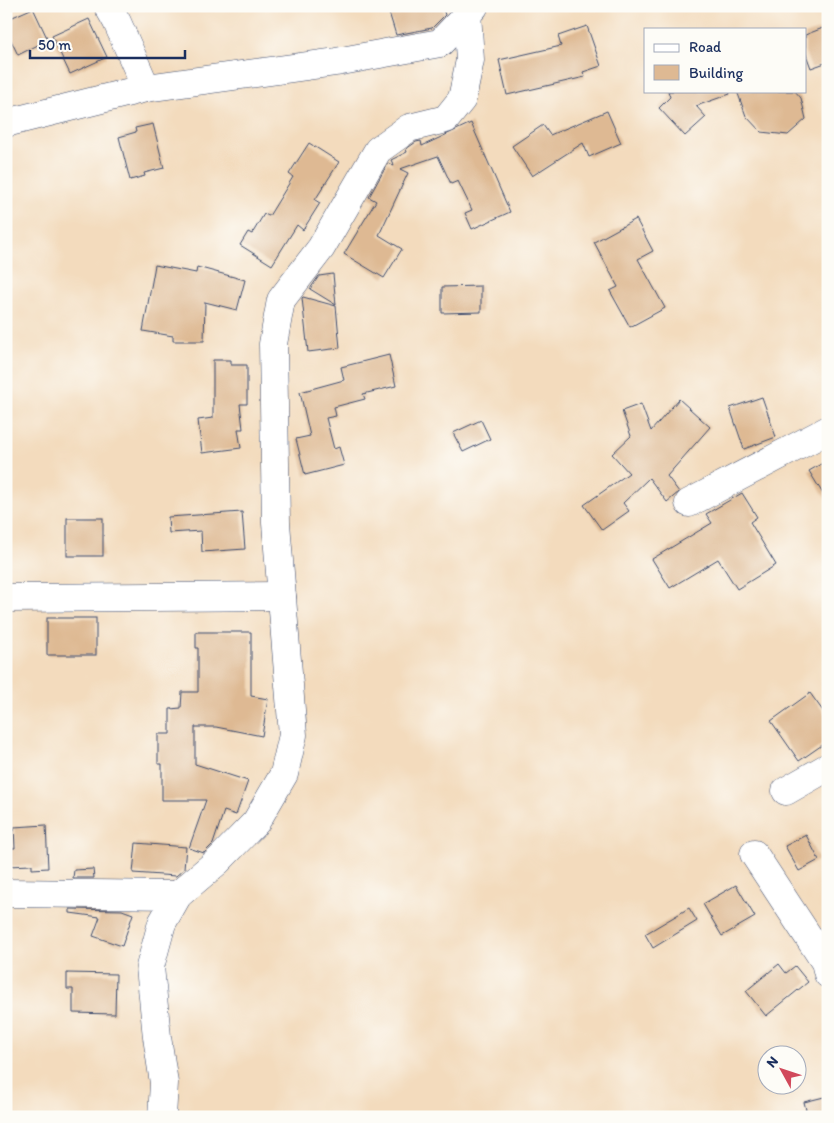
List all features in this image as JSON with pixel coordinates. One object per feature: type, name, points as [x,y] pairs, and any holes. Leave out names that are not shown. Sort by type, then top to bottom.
[{"type":"street","points":[[108,6],[146,88]]},
{"type":"street","points":[[6,123],[146,88],[336,62],[440,43],[471,10]]},
{"type":"street","points":[[162,1117],[164,1083],[150,967],[162,923],[178,895],[218,861],[256,822],[284,774],[293,735],[276,523],[272,344],[281,300],[321,248],[378,150],[409,128],[446,119],[462,99],[470,60],[471,10]]},
{"type":"street","points":[[689,503],[828,430]]},
{"type":"street","points":[[6,598],[282,596]]},
{"type":"street","points":[[786,791],[828,767]]},
{"type":"street","points":[[754,854],[825,962],[828,974]]},
{"type":"street","points":[[6,893],[178,895]]},
{"type":"building","points":[[387,6],[442,6],[445,15],[432,28],[396,35]]},
{"type":"building","points":[[33,8],[48,40],[18,55],[6,30],[6,20]]},
{"type":"building","points":[[89,19],[107,57],[70,74],[52,36]]},
{"type":"building","points":[[587,26],[601,66],[583,72],[585,77],[507,95],[499,60],[561,46],[558,36]]},
{"type":"building","points":[[828,26],[828,62],[811,68],[806,55],[806,35]]},
{"type":"building","points":[[668,92],[729,92],[730,94],[696,106],[706,117],[685,136],[659,108],[670,97]]},
{"type":"building","points":[[737,92],[796,92],[801,98],[806,119],[788,135],[761,132],[746,116]]},
{"type":"building","points":[[607,111],[621,143],[589,157],[583,143],[532,176],[512,146],[543,125],[550,135]]},
{"type":"building","points":[[471,123],[510,212],[472,229],[465,213],[472,210],[458,181],[451,184],[438,156],[400,169],[408,173],[379,235],[402,249],[384,278],[344,254],[376,201],[369,197],[388,163],[394,166],[391,160],[407,152],[406,149],[416,142],[421,141],[422,146]]},
{"type":"building","points":[[153,124],[164,168],[144,173],[145,176],[130,180],[119,137],[136,132],[135,128]]},
{"type":"building","points":[[309,143],[339,162],[315,200],[320,203],[303,230],[297,225],[272,265],[240,245],[248,232],[252,234],[264,214],[269,216],[293,177],[289,174]]},
{"type":"building","points":[[636,219],[653,251],[638,259],[665,308],[630,327],[610,291],[618,287],[594,242]]},
{"type":"building","points":[[155,265],[196,273],[197,267],[245,280],[237,310],[205,302],[204,341],[173,341],[173,336],[143,331]]},
{"type":"building","points":[[333,274],[336,305],[310,289],[319,276]]},
{"type":"building","points":[[481,286],[481,312],[442,313],[442,287]]},
{"type":"building","points":[[303,297],[336,306],[340,348],[308,352]]},
{"type":"building","points":[[389,355],[396,386],[363,394],[365,399],[334,407],[336,416],[326,418],[334,449],[339,447],[344,465],[305,475],[296,439],[310,436],[300,392],[344,380],[341,367]]},
{"type":"building","points":[[213,360],[231,360],[231,365],[247,365],[247,404],[240,404],[243,429],[238,429],[241,448],[202,453],[198,420],[213,418]]},
{"type":"building","points":[[762,397],[776,437],[744,449],[730,408]]},
{"type":"building","points":[[679,399],[710,427],[667,476],[679,492],[667,502],[649,478],[623,503],[629,511],[602,530],[584,505],[629,473],[612,454],[631,436],[622,411],[641,404],[651,431]]},
{"type":"building","points":[[481,420],[490,439],[463,452],[453,433]]},
{"type":"building","points":[[828,460],[828,502],[809,471]]},
{"type":"building","points":[[742,493],[757,517],[750,522],[776,565],[737,589],[718,559],[670,588],[652,559],[712,523],[706,514]]},
{"type":"building","points":[[242,512],[245,549],[202,552],[201,531],[169,533],[168,517]]},
{"type":"building","points":[[67,518],[103,518],[103,556],[67,556]]},
{"type":"building","points":[[47,618],[96,618],[96,655],[47,655]]},
{"type":"building","points":[[196,632],[251,632],[251,696],[268,699],[262,736],[216,727],[195,727],[195,764],[248,781],[236,815],[224,811],[213,844],[204,853],[189,848],[206,800],[162,800],[162,764],[158,764],[158,734],[170,734],[170,709],[181,708],[182,692],[198,692]]},
{"type":"building","points":[[810,693],[828,718],[828,741],[799,761],[771,721]]},
{"type":"building","points":[[46,825],[48,868],[32,869],[32,865],[8,866],[8,848],[15,848],[14,827]]},
{"type":"building","points":[[806,835],[819,860],[799,871],[785,846]]},
{"type":"building","points":[[136,843],[186,847],[184,869],[176,876],[133,873]]},
{"type":"building","points":[[93,869],[94,878],[73,878],[74,870]]},
{"type":"building","points":[[736,885],[755,917],[722,936],[703,904]]},
{"type":"building","points":[[689,908],[697,921],[653,948],[645,934]]},
{"type":"building","points":[[70,909],[122,910],[133,914],[122,946],[93,936],[100,917],[70,913]]},
{"type":"building","points":[[779,964],[786,973],[795,966],[808,982],[766,1016],[746,991]]},
{"type":"building","points":[[67,973],[116,974],[115,1014],[73,1013],[73,989],[67,989]]},
{"type":"building","points":[[828,1096],[828,1117],[808,1117],[804,1102]]}]
